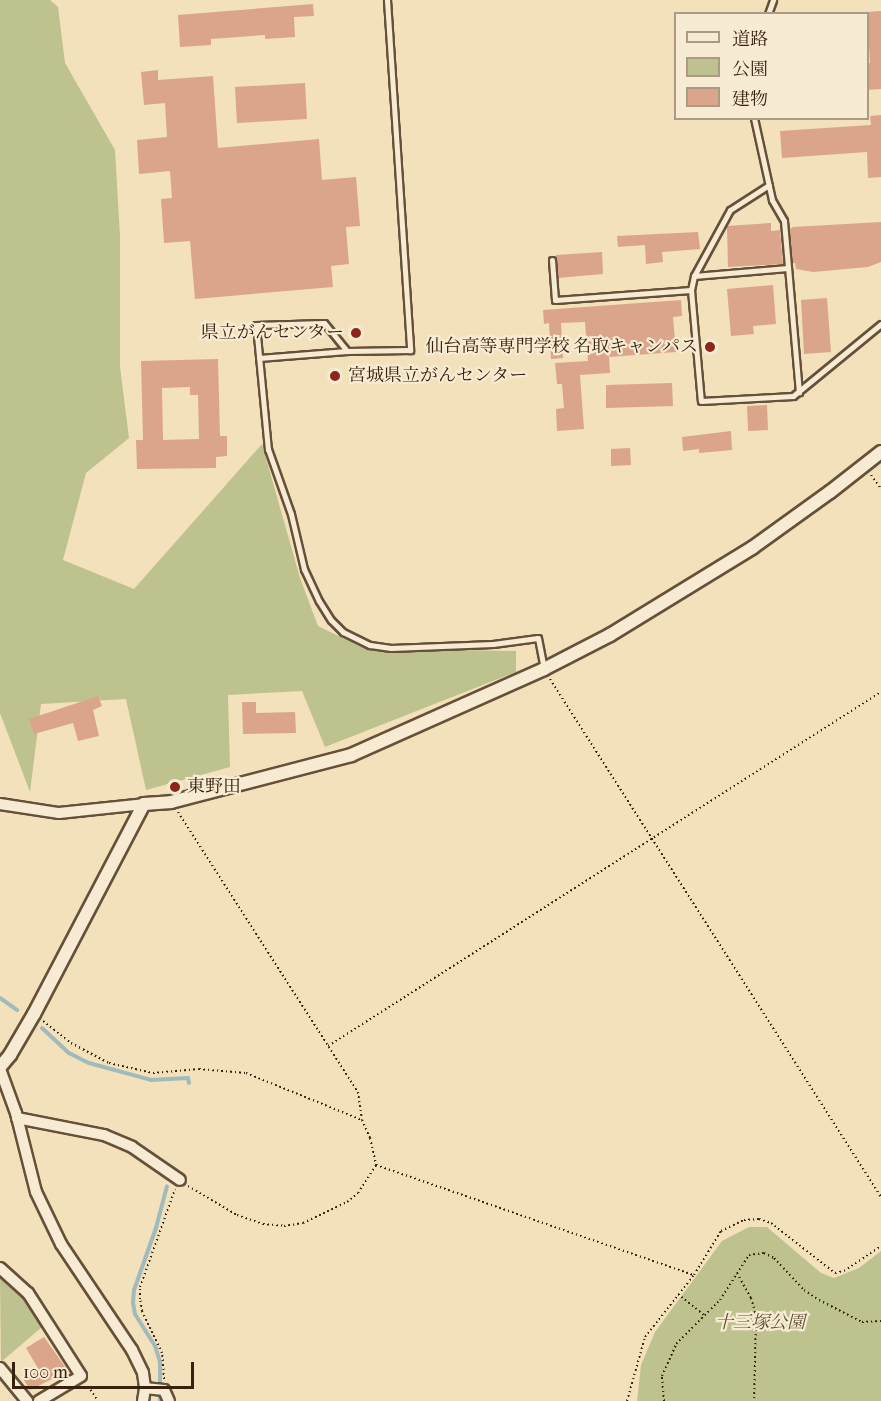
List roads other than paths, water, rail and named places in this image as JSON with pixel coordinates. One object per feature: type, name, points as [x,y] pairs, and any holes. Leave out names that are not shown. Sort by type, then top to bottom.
[{"type":"street","points":[[0,804],[59,813],[171,802],[351,755],[544,669],[610,635],[752,548],[881,452]]},
{"type":"street","points":[[143,1401],[145,1388],[143,1373],[132,1350],[61,1244],[36,1192],[17,1118],[0,1068],[34,1014],[144,804]]},
{"type":"street","points":[[17,1118],[104,1135],[132,1147],[180,1180]]},
{"type":"street","points":[[0,1268],[28,1293],[81,1376],[39,1401]]},
{"type":"street","points":[[0,1368],[27,1401]]},
{"type":"street","points":[[145,1388],[164,1390],[169,1401]]},
{"type":"lane","points":[[259,358],[347,351],[410,350],[387,0]]},
{"type":"lane","points":[[754,120],[772,200],[784,220],[799,392]]},
{"type":"lane","points":[[769,185],[730,210],[693,276],[691,290],[701,401],[793,396],[881,324]]},
{"type":"lane","points":[[552,260],[555,300],[691,290]]},
{"type":"lane","points":[[693,276],[788,268]]},
{"type":"lane","points":[[347,351],[324,323],[256,325],[268,448],[291,514],[304,569],[331,620],[343,632],[370,645],[391,648],[493,644],[538,638],[544,669]]},
{"type":"waterway","points":[[0,998],[17,1010]]},
{"type":"waterway","points":[[42,1028],[69,1053],[89,1063],[151,1080],[188,1078],[189,1083]]},
{"type":"waterway","points":[[160,1383],[160,1362],[155,1346],[135,1314],[133,1303],[134,1290],[156,1228],[167,1186]]},
{"type":"place","name":"県立がんセンター","points":[[356,333]]},
{"type":"place","name":"仙台高等専門学校 名取キャンパス","points":[[710,347]]},
{"type":"place","name":"宮城県立がんセンター","points":[[335,376]]},
{"type":"place","name":"東野田","points":[[175,787]]},
{"type":"park label","name":"十三塚公園","points":[[760,1323]]}]
